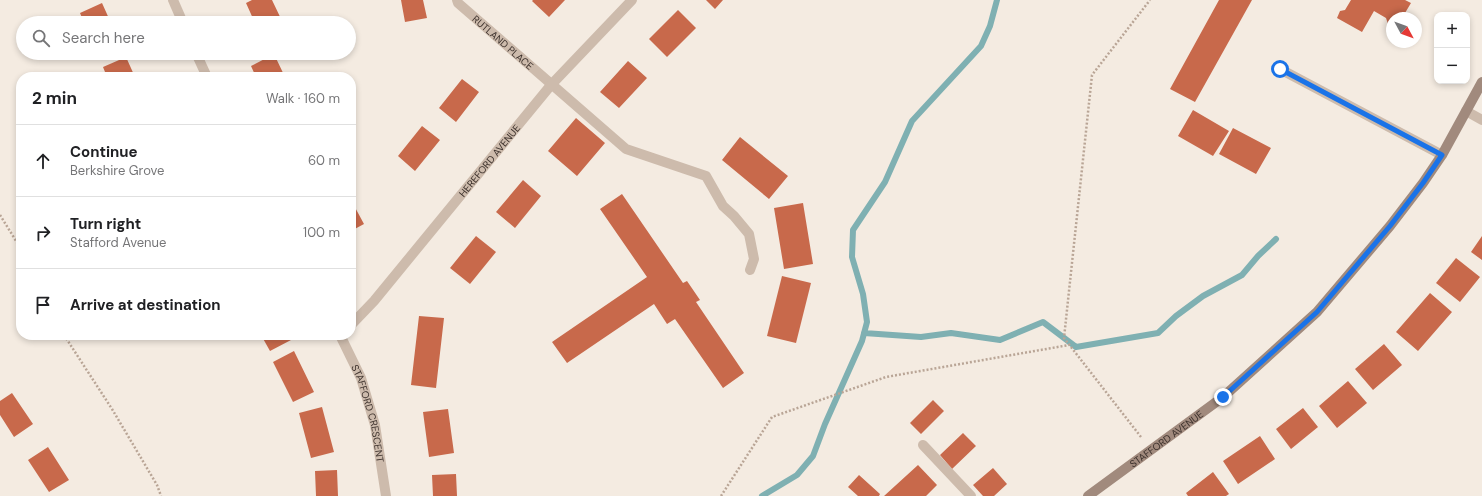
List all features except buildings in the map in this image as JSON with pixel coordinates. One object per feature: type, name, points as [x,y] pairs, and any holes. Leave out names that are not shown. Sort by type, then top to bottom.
[{"type":"street","points":[[173,0],[180,16]]},
{"type":"street","name":"RUTLAND PLACE","points":[[457,0],[458,3],[551,85],[626,149],[706,176],[723,206],[734,216],[749,234],[754,259],[750,270]]},
{"type":"street","name":"HEREFORD AVENUE","points":[[356,320],[374,301],[551,85],[632,0]]},
{"type":"street","points":[[199,60],[205,72]]},
{"type":"street","points":[[1280,69],[1442,155]]},
{"type":"street","name":"STAFFORD AVENUE","points":[[1088,496],[1223,397],[1317,312],[1390,226],[1423,183],[1442,155],[1482,82]]},
{"type":"street","points":[[1466,111],[1482,120]]},
{"type":"street","name":"STAFFORD CRESCENT","points":[[342,340],[361,378],[375,425],[386,496]]},
{"type":"street","points":[[923,444],[971,496]]},
{"type":"path","points":[[1150,0],[1092,75],[1064,338],[1151,450]]},
{"type":"path","points":[[0,214],[16,241]]},
{"type":"path","points":[[67,340],[112,409],[157,485],[161,496]]},
{"type":"path","points":[[721,496],[772,418],[886,378],[1069,345]]},
{"type":"waterway","points":[[762,496],[797,475],[813,456],[825,424],[862,341],[867,322],[863,294],[852,257],[853,230],[885,182],[912,121],[981,46],[990,26],[997,0]]},
{"type":"waterway","points":[[864,333],[921,337],[951,333],[1000,340],[1043,322],[1076,347],[1158,333],[1176,316],[1203,296],[1242,275],[1258,256],[1276,239]]},
{"type":"route","points":[[1223,397],[1317,312],[1390,226],[1423,183],[1442,155],[1280,69]]}]
